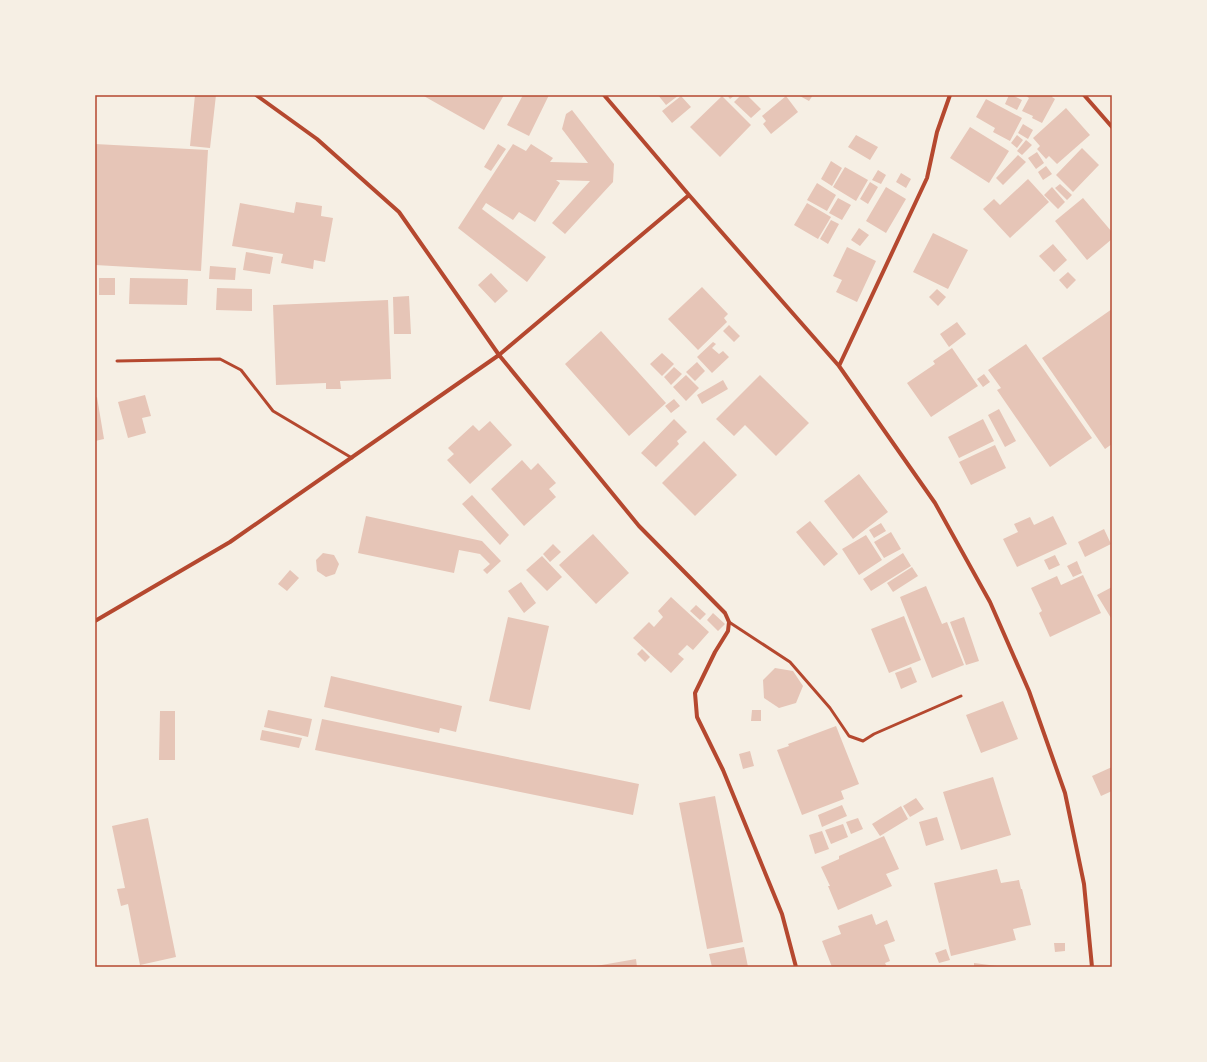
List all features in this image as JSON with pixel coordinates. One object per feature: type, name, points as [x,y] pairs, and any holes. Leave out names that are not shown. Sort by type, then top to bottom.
[{"type":"street","points":[[256,95],[316,139],[400,212],[499,355],[639,526],[725,613],[729,622],[728,631],[695,693],[697,717],[723,770],[782,914],[796,967]]},
{"type":"street","points":[[604,95],[689,195],[840,366],[935,503],[990,602],[1029,691],[1065,792],[1084,884],[1092,967]]},
{"type":"street","points":[[840,366],[927,178],[937,132],[950,95]]},
{"type":"street","points":[[1084,95],[1112,127]]},
{"type":"street","points":[[95,621],[230,542],[499,355],[689,195]]},
{"type":"lane","points":[[117,361],[220,359],[241,370],[273,411],[352,458]]},
{"type":"lane","points":[[729,622],[790,662],[830,708],[849,736],[863,741],[874,734],[961,696]]},
{"type":"building","points":[[195,95],[216,95],[210,148],[190,146]]},
{"type":"building","points":[[422,95],[504,95],[484,130]]},
{"type":"building","points":[[523,95],[549,95],[529,136],[507,125]]},
{"type":"building","points":[[658,95],[679,95],[666,105]]},
{"type":"building","points":[[727,95],[735,95],[730,99]]},
{"type":"building","points":[[741,95],[747,95],[761,109],[751,118],[734,102]]},
{"type":"building","points":[[798,95],[813,95],[809,101]]},
{"type":"building","points":[[1009,95],[1022,100],[1017,110],[1005,104]]},
{"type":"building","points":[[1025,95],[1053,95],[1052,97],[1055,99],[1042,123],[1032,118],[1033,116],[1022,111],[1029,98]]},
{"type":"building","points":[[681,96],[691,107],[672,123],[662,111]]},
{"type":"building","points":[[722,96],[751,125],[720,157],[690,127]]},
{"type":"building","points":[[786,96],[798,112],[771,134],[763,124],[766,121],[762,116]]},
{"type":"building","points":[[986,99],[1022,118],[1010,141],[993,132],[995,128],[976,117]]},
{"type":"building","points":[[1066,108],[1090,135],[1057,164],[1049,156],[1046,159],[1037,149],[1040,146],[1033,138]]},
{"type":"building","points":[[572,110],[614,164],[613,182],[565,234],[552,223],[590,181],[556,180],[560,183],[535,222],[519,212],[513,220],[486,203],[482,209],[546,257],[527,282],[458,228],[513,144],[526,151],[531,144],[553,158],[550,162],[588,163],[562,129],[566,114]]},
{"type":"building","points":[[1023,124],[1033,130],[1028,139],[1018,133]]},
{"type":"building","points":[[970,127],[1009,151],[989,183],[950,158]]},
{"type":"building","points":[[856,135],[878,147],[870,160],[848,147]]},
{"type":"building","points":[[1017,135],[1023,140],[1017,148],[1011,143]]},
{"type":"building","points":[[1026,140],[1032,145],[1022,155],[1017,151]]},
{"type":"building","points":[[95,144],[208,150],[201,271],[95,265]]},
{"type":"building","points":[[498,144],[506,149],[491,171],[484,167]]},
{"type":"building","points":[[1082,148],[1099,165],[1073,192],[1056,175]]},
{"type":"building","points":[[1037,152],[1044,163],[1036,169],[1028,158]]},
{"type":"building","points":[[1018,155],[1026,162],[1003,185],[996,178]]},
{"type":"building","points":[[831,161],[842,168],[832,186],[821,179]]},
{"type":"building","points":[[1046,166],[1052,174],[1043,180],[1038,172]]},
{"type":"building","points":[[845,167],[868,180],[856,201],[833,187]]},
{"type":"building","points":[[878,170],[886,175],[881,184],[872,180]]},
{"type":"building","points":[[901,173],[911,179],[906,188],[896,182]]},
{"type":"building","points":[[1028,179],[1049,202],[1010,238],[983,209],[994,199],[1000,205]]},
{"type":"building","points":[[870,182],[878,187],[868,204],[860,199]]},
{"type":"building","points":[[817,183],[836,195],[827,211],[807,200]]},
{"type":"building","points":[[1060,184],[1072,195],[1067,200],[1055,188]]},
{"type":"building","points":[[886,187],[906,199],[886,233],[866,221]]},
{"type":"building","points":[[1052,187],[1065,202],[1058,209],[1044,195]]},
{"type":"building","points":[[838,198],[851,205],[842,220],[829,213]]},
{"type":"building","points":[[1083,198],[1112,232],[1112,239],[1087,260],[1055,221]]},
{"type":"building","points":[[296,202],[322,206],[321,216],[333,218],[325,262],[314,260],[313,269],[281,263],[283,254],[232,246],[240,203],[294,213]]},
{"type":"building","points":[[807,203],[831,217],[818,239],[794,225]]},
{"type":"building","points":[[831,220],[839,224],[828,244],[820,239]]},
{"type":"building","points":[[859,228],[869,235],[860,246],[851,240]]},
{"type":"building","points":[[933,233],[968,250],[948,289],[913,272]]},
{"type":"building","points":[[1053,244],[1067,260],[1054,272],[1039,256]]},
{"type":"building","points":[[847,247],[876,261],[857,302],[836,292],[842,280],[833,276]]},
{"type":"building","points":[[246,252],[273,257],[270,274],[243,270]]},
{"type":"building","points":[[210,266],[236,268],[235,280],[209,279]]},
{"type":"building","points":[[1068,272],[1076,280],[1067,289],[1059,280]]},
{"type":"building","points":[[491,273],[508,291],[495,303],[478,285]]},
{"type":"building","points":[[99,278],[115,278],[115,295],[99,295]]},
{"type":"building","points":[[130,278],[188,279],[187,305],[129,304]]},
{"type":"building","points":[[702,287],[728,314],[724,318],[727,322],[698,350],[668,319]]},
{"type":"building","points":[[217,288],[252,289],[252,311],[216,310]]},
{"type":"building","points":[[937,289],[946,297],[938,306],[929,297]]},
{"type":"building","points":[[409,296],[411,334],[394,334],[393,297]]},
{"type":"building","points":[[388,300],[391,379],[340,381],[341,389],[326,389],[326,383],[276,385],[273,305]]},
{"type":"building","points":[[1112,309],[1112,444],[1105,449],[1042,358]]},
{"type":"building","points":[[957,322],[966,334],[949,347],[940,334]]},
{"type":"building","points":[[729,325],[740,336],[734,342],[723,331]]},
{"type":"building","points":[[601,331],[666,403],[629,436],[565,364]]},
{"type":"building","points":[[713,342],[716,344],[712,348],[719,354],[723,351],[729,357],[712,373],[697,357]]},
{"type":"building","points":[[1026,344],[1092,438],[1050,467],[997,390],[1001,388],[988,370]]},
{"type":"building","points":[[952,348],[978,386],[931,417],[907,383],[935,364],[933,361]]},
{"type":"building","points":[[662,353],[674,364],[662,376],[650,364]]},
{"type":"building","points":[[697,362],[705,371],[695,381],[686,372]]},
{"type":"building","points":[[674,367],[682,374],[671,385],[664,377]]},
{"type":"building","points":[[984,374],[990,382],[983,387],[977,379]]},
{"type":"building","points":[[686,375],[699,388],[686,401],[673,387]]},
{"type":"building","points":[[760,375],[809,423],[776,456],[745,425],[734,436],[716,419]]},
{"type":"building","points":[[723,380],[728,389],[702,404],[697,395]]},
{"type":"building","points":[[145,395],[151,416],[142,418],[146,433],[128,438],[118,402]]},
{"type":"building","points":[[97,397],[104,439],[95,441],[95,398]]},
{"type":"building","points":[[674,399],[680,406],[671,413],[665,406]]},
{"type":"building","points":[[999,409],[1016,441],[1005,447],[988,415]]},
{"type":"building","points":[[674,419],[687,432],[677,441],[679,444],[656,467],[641,453]]},
{"type":"building","points":[[983,419],[994,441],[959,458],[948,437]]},
{"type":"building","points":[[490,421],[512,445],[470,484],[447,460],[454,454],[448,448],[473,425],[479,431]]},
{"type":"building","points":[[704,441],[737,475],[695,516],[662,483]]},
{"type":"building","points":[[995,445],[1006,468],[971,485],[959,462]]},
{"type":"building","points":[[522,460],[531,470],[538,463],[556,483],[549,489],[556,497],[524,526],[491,489]]},
{"type":"building","points":[[859,474],[888,512],[853,539],[824,501]]},
{"type":"building","points":[[472,495],[509,535],[500,545],[462,504]]},
{"type":"building","points":[[366,516],[482,541],[501,561],[487,574],[483,570],[490,564],[480,554],[459,550],[454,573],[358,553]]},
{"type":"building","points":[[1053,516],[1067,544],[1017,567],[1003,539],[1018,532],[1014,524],[1030,517],[1034,525]]},
{"type":"building","points":[[810,521],[838,554],[824,566],[796,532]]},
{"type":"building","points":[[881,523],[886,531],[874,538],[869,530]]},
{"type":"building","points":[[1104,529],[1111,544],[1085,557],[1078,542]]},
{"type":"building","points":[[891,532],[901,549],[884,558],[874,542]]},
{"type":"building","points":[[593,534],[629,573],[596,604],[559,565]]},
{"type":"building","points":[[866,535],[882,560],[859,575],[842,549]]},
{"type":"building","points":[[553,544],[561,552],[550,562],[543,554]]},
{"type":"building","points":[[323,553],[334,555],[339,564],[335,574],[326,577],[317,571],[316,560]]},
{"type":"building","points":[[903,553],[911,566],[871,591],[863,579]]},
{"type":"building","points":[[1055,555],[1060,565],[1049,570],[1044,560]]},
{"type":"building","points":[[542,556],[562,577],[547,591],[526,570]]},
{"type":"building","points":[[1077,561],[1082,573],[1073,577],[1067,566]]},
{"type":"building","points":[[912,567],[918,576],[893,592],[887,583]]},
{"type":"building","points":[[290,570],[299,578],[287,591],[278,584]]},
{"type":"building","points":[[1083,575],[1101,613],[1050,637],[1039,613],[1042,611],[1031,588],[1057,576],[1061,585]]},
{"type":"building","points":[[521,582],[536,603],[524,613],[508,591]]},
{"type":"building","points":[[926,586],[942,624],[947,622],[964,665],[932,678],[900,597]]},
{"type":"building","points":[[1112,587],[1112,618],[1111,618],[1097,595]]},
{"type":"building","points":[[671,597],[709,632],[693,650],[687,645],[678,654],[684,659],[671,673],[633,638],[649,622],[654,627],[663,617],[658,611]]},
{"type":"building","points":[[696,605],[706,614],[700,620],[690,611]]},
{"type":"building","points":[[713,613],[725,624],[718,631],[707,620]]},
{"type":"building","points":[[904,616],[921,660],[889,673],[871,629]]},
{"type":"building","points":[[508,617],[549,626],[530,710],[489,701]]},
{"type":"building","points":[[964,617],[979,661],[966,665],[950,622]]},
{"type":"building","points":[[642,649],[650,657],[645,662],[637,654]]},
{"type":"building","points":[[911,667],[917,682],[901,689],[895,673]]},
{"type":"building","points":[[775,668],[793,671],[803,686],[796,703],[779,708],[764,698],[763,680]]},
{"type":"building","points":[[331,676],[462,706],[456,732],[440,728],[439,733],[324,707]]},
{"type":"building","points":[[1003,701],[1018,739],[981,753],[966,715]]},
{"type":"building","points":[[268,710],[312,719],[308,737],[264,727]]},
{"type":"building","points":[[752,710],[761,710],[761,721],[751,721]]},
{"type":"building","points":[[160,711],[175,711],[175,760],[159,760]]},
{"type":"building","points":[[322,719],[639,784],[633,815],[315,750]]},
{"type":"building","points":[[836,726],[859,784],[841,791],[844,799],[802,815],[777,750],[789,746],[788,744]]},
{"type":"building","points":[[262,730],[302,738],[299,748],[260,740]]},
{"type":"building","points":[[750,751],[754,766],[743,769],[739,754]]},
{"type":"building","points":[[1112,767],[1112,791],[1101,796],[1092,776]]},
{"type":"building","points":[[993,777],[1011,835],[961,850],[943,792]]},
{"type":"building","points":[[715,796],[743,942],[707,949],[679,803]]},
{"type":"building","points":[[916,798],[924,809],[910,817],[903,806]]},
{"type":"building","points":[[842,805],[847,816],[822,827],[818,815]]},
{"type":"building","points":[[901,806],[908,819],[880,836],[872,824]]},
{"type":"building","points":[[937,817],[944,840],[926,846],[919,822]]},
{"type":"building","points":[[148,818],[176,957],[140,965],[128,904],[121,906],[117,889],[125,888],[112,826]]},
{"type":"building","points":[[858,818],[863,829],[851,834],[846,822]]},
{"type":"building","points":[[843,824],[848,837],[831,844],[825,830]]},
{"type":"building","points":[[822,831],[829,849],[815,854],[809,835]]},
{"type":"building","points":[[884,836],[899,869],[886,874],[892,886],[838,910],[828,886],[830,886],[821,867],[839,859],[839,856]]},
{"type":"building","points":[[997,869],[1001,883],[1019,880],[1031,925],[1013,929],[1016,940],[951,956],[934,883]]},
{"type":"building","points":[[872,914],[876,925],[887,920],[895,941],[884,945],[890,961],[885,963],[887,967],[832,967],[822,941],[841,934],[838,926]]},
{"type":"building","points":[[1054,943],[1065,943],[1065,951],[1055,952]]},
{"type":"building","points":[[744,947],[748,967],[712,967],[709,954]]},
{"type":"building","points":[[946,949],[950,960],[939,963],[935,953]]},
{"type":"building","points":[[636,959],[637,967],[596,967],[596,966]]},
{"type":"building","points":[[974,963],[997,966],[997,967],[974,967]]}]
